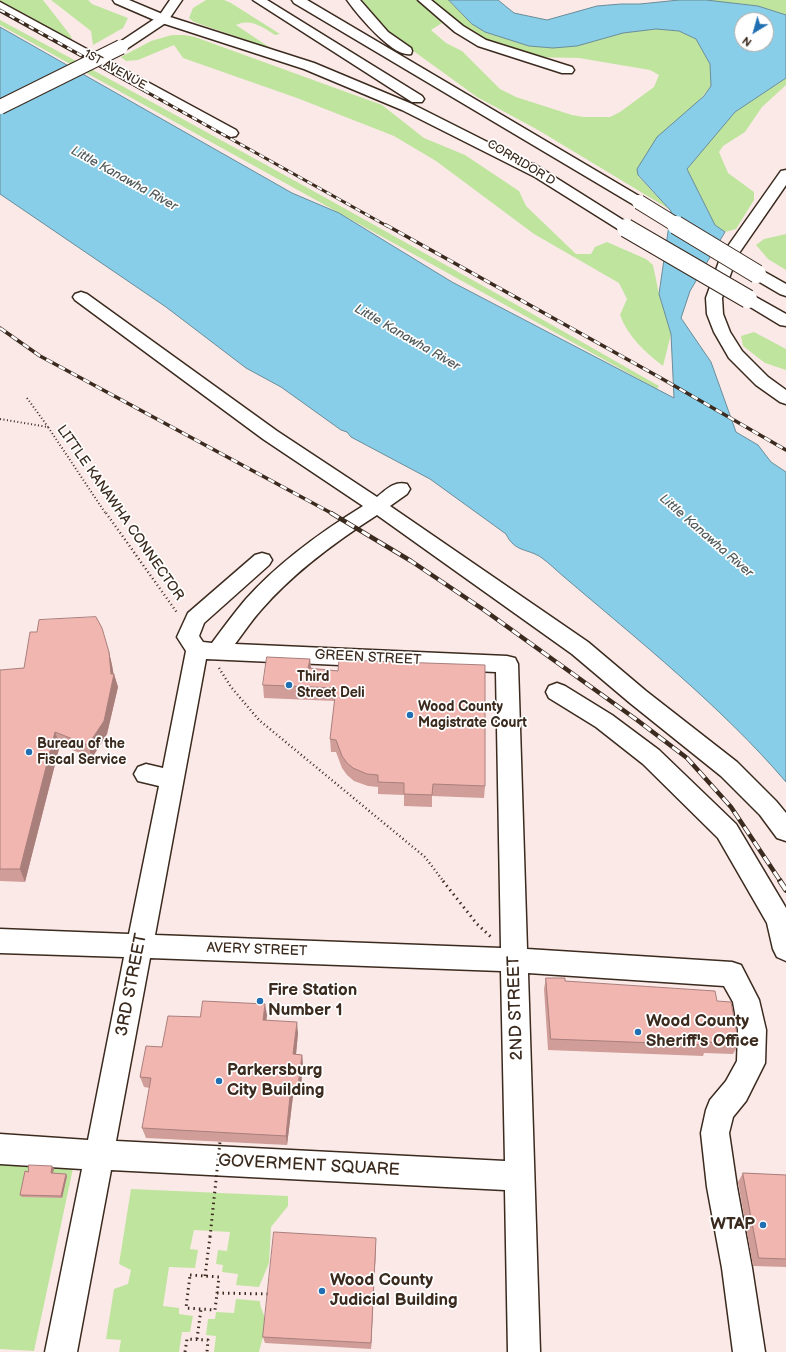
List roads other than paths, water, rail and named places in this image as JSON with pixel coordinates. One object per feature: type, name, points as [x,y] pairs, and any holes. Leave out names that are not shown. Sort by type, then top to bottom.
[{"type":"main road","points":[[119,0],[163,18],[309,66],[407,107],[540,174]]},
{"type":"main road","points":[[0,107],[121,47],[163,18],[176,0]]},
{"type":"main road","name":"CORRIDOR D","points":[[259,0],[365,68],[626,228],[786,321]]},
{"type":"main road","name":"CORRIDOR D","points":[[298,0],[786,291]]},
{"type":"main road","points":[[353,0],[384,35],[499,120]]},
{"type":"main road","points":[[424,0],[459,29],[482,43],[567,70]]},
{"type":"main road","name":"1ST AVENUE","points":[[0,6],[230,133]]},
{"type":"main road","points":[[786,174],[729,256],[714,298],[715,314],[722,332],[735,354],[762,381],[786,398]]},
{"type":"main road","points":[[81,297],[270,434],[377,506],[580,648],[729,769],[768,808],[786,831]]},
{"type":"main road","points":[[262,560],[196,619],[188,637],[214,651],[254,604],[291,568],[333,534],[377,506],[400,488]]},
{"type":"main road","name":"GREEN STREET","points":[[214,651],[507,664]]},
{"type":"main road","name":"3RD STREET","points":[[61,1352],[172,780],[214,651]]},
{"type":"main road","name":"2ND STREET","points":[[507,664],[524,1352]]},
{"type":"main road","points":[[557,692],[604,721],[651,757],[727,831],[779,920],[786,949]]},
{"type":"main road","points":[[146,774],[172,780]]},
{"type":"main road","name":"AVERY STREET","points":[[0,941],[514,960],[732,974],[746,1000],[752,1030],[751,1063],[736,1091],[720,1110],[715,1133],[722,1187],[737,1268],[749,1352]]},
{"type":"main road","name":"GOVERMENT SQUARE","points":[[0,1149],[99,1156],[520,1176]]},
{"type":"water","name":"Little Kanawha River","points":[[449,0],[498,0],[514,13],[547,20],[597,6],[679,0],[706,0],[758,6],[786,15],[786,78],[735,112],[687,169],[715,225],[725,232],[690,291],[681,318],[711,362],[736,432],[758,445],[771,462],[786,472],[786,782],[735,727],[679,675],[542,558],[513,544],[506,534],[430,479],[351,437],[347,432],[341,430],[281,387],[246,368],[166,307],[0,194],[0,27],[292,193],[339,213],[452,282],[674,398],[671,334],[659,294],[671,211],[638,175],[637,169],[657,137],[704,96],[711,86],[710,64],[696,39],[679,31],[656,29],[623,33],[577,46],[553,48],[529,46],[485,32],[472,24]]},
{"type":"railway","points":[[0,10],[387,226]]},
{"type":"railway","points":[[386,225],[659,377],[786,450]]},
{"type":"railway","points":[[0,328],[40,356],[333,514]]},
{"type":"railway","points":[[331,513],[411,561],[484,610],[637,720],[687,758],[731,807],[781,882]]},
{"type":"railway","points":[[780,881],[786,890]]},
{"type":"place","name":"Third Street Deli","points":[[289,685]]},
{"type":"place","name":"Wood County Magistrate Court","points":[[410,715]]},
{"type":"place","name":"Bureau of the Fiscal Service","points":[[29,752]]},
{"type":"place","name":"Fire Station Number 1","points":[[260,1001]]},
{"type":"place","name":"Wood County Sheriff's Office","points":[[638,1032]]},
{"type":"place","name":"Parkersburg City Building","points":[[219,1081]]},
{"type":"place","name":"WTAP","points":[[763,1225]]},
{"type":"place","name":"Wood County Judicial Building","points":[[322,1291]]}]
